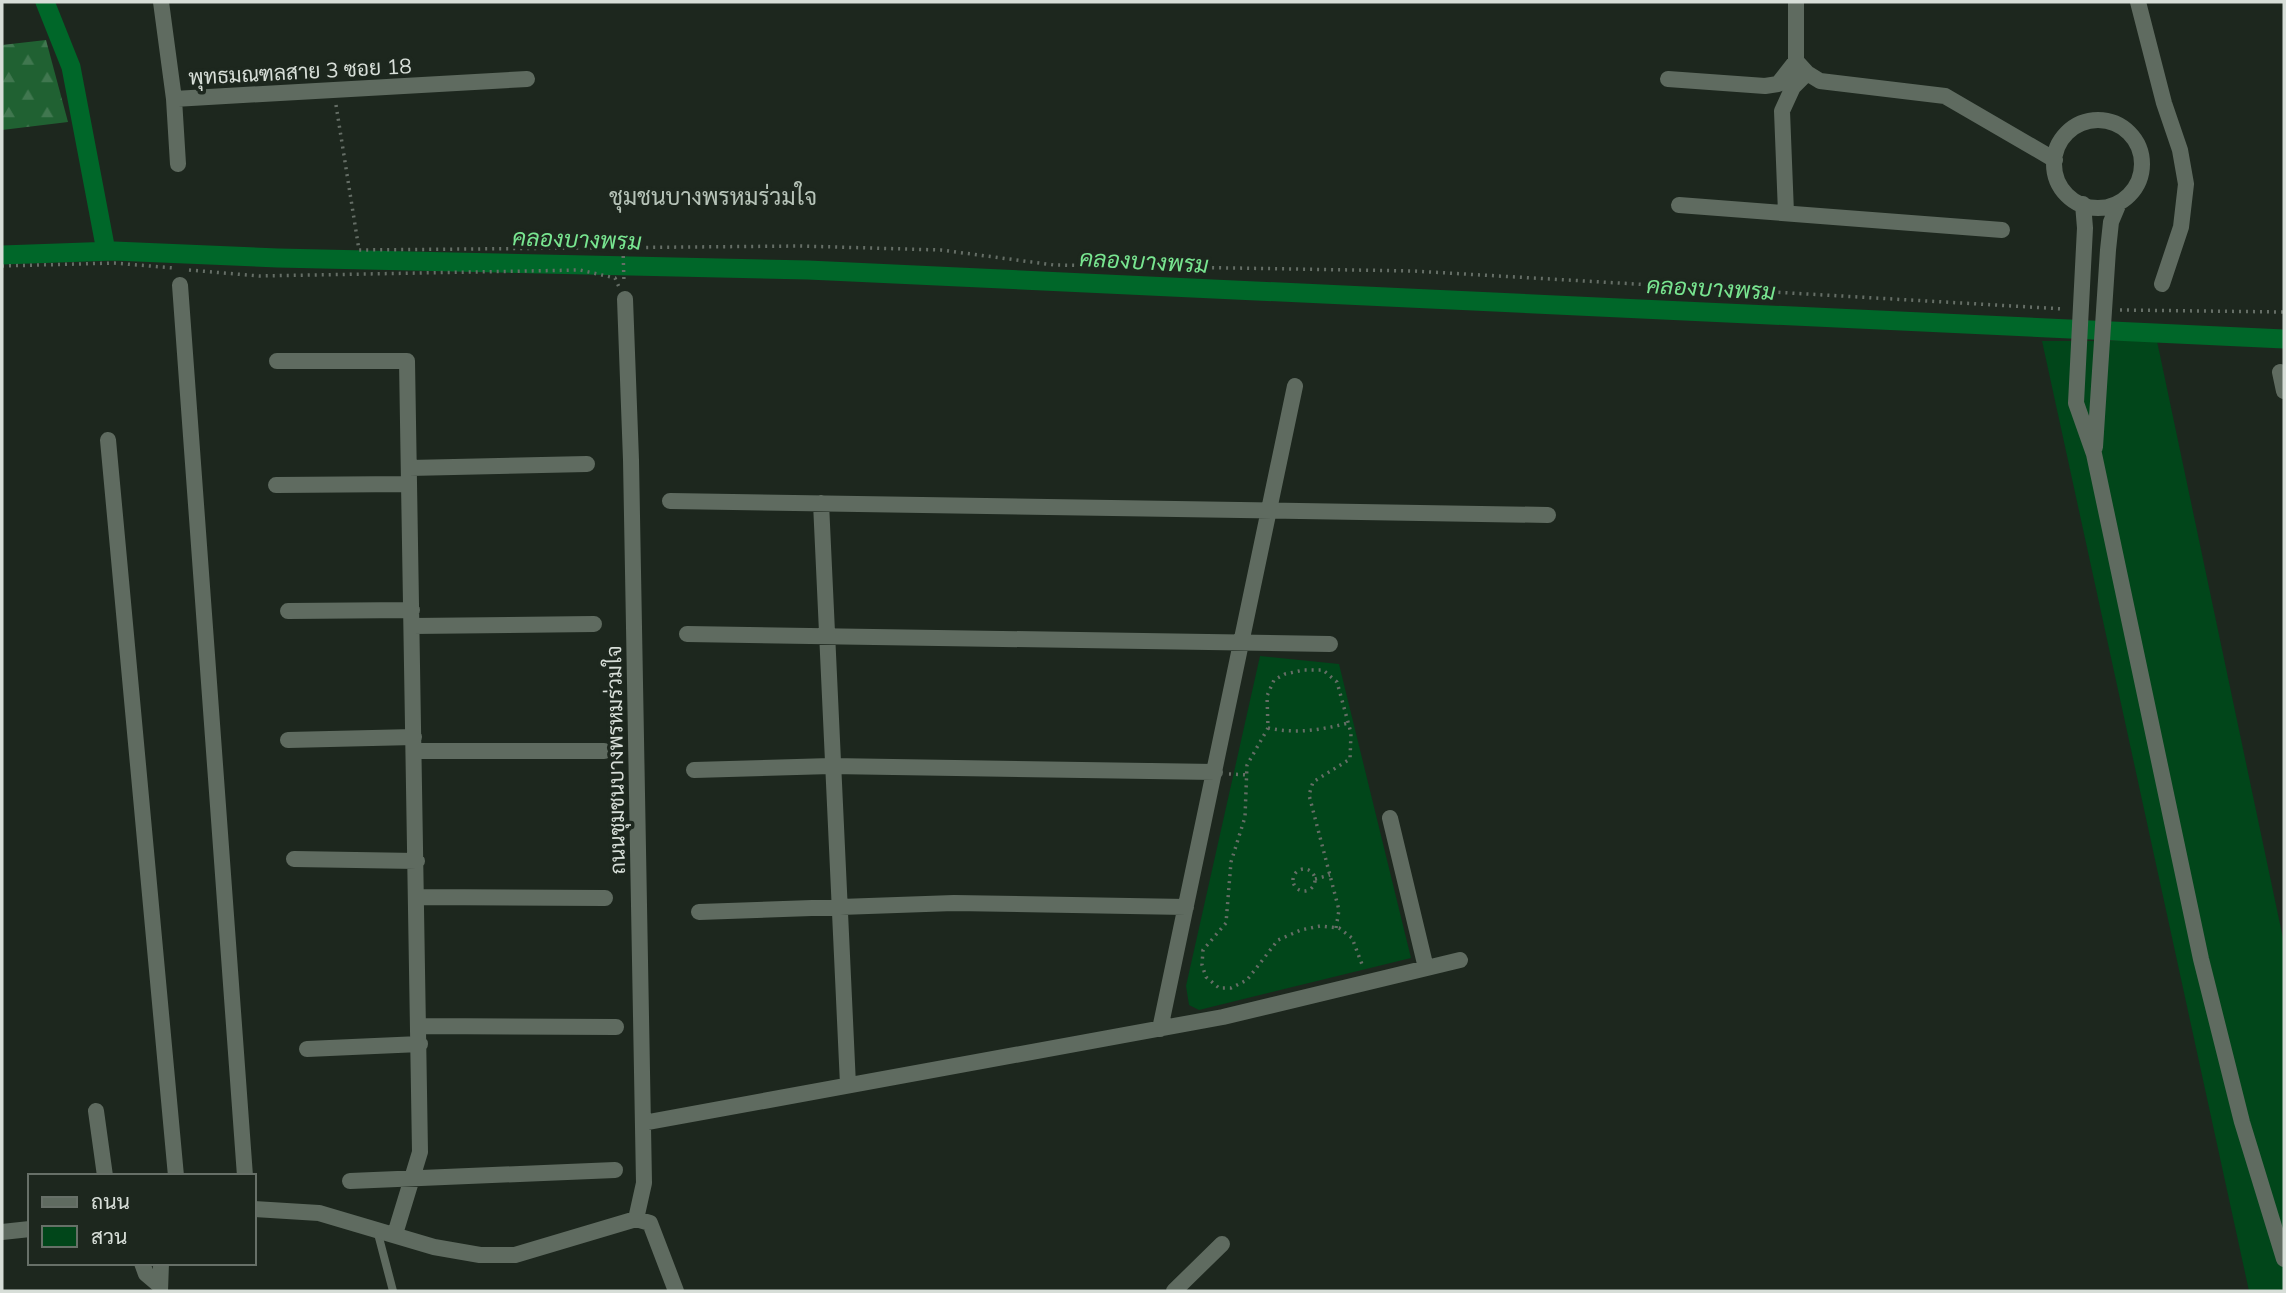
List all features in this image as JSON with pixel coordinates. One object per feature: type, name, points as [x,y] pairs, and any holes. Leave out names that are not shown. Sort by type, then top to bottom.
[{"type":"street","name":"พุทธมณฑลสาย 3 ซอย 18","points":[[161,2],[174,99],[527,79]]},
{"type":"street","points":[[1786,213],[1782,111],[1802,67],[1796,2]]},
{"type":"street","points":[[2138,2],[2164,103],[2180,150],[2186,184],[2181,227],[2162,284]]},
{"type":"street","points":[[1668,79],[1765,86],[1778,83],[1802,67]]},
{"type":"street","points":[[1802,67],[1820,81],[1945,96],[2054,160]]},
{"type":"street","points":[[174,99],[178,164]]},
{"type":"street","points":[[2094,454],[2111,222],[2119,203],[2139,182],[2143,167],[2135,138],[2124,128],[2111,121],[2083,122],[2061,140],[2054,160],[2057,180],[2064,192],[2082,204],[2104,208],[2119,203]]},
{"type":"street","points":[[2082,204],[2084,250],[2076,403],[2094,454],[2201,959],[2242,1122],[2284,1259]]},
{"type":"street","points":[[1679,205],[2002,230]]},
{"type":"street","points":[[180,285],[245,1174]]},
{"type":"street","name":"ถนนชุมชนบางพรหมร่วมใจ","points":[[625,299],[631,460],[644,1183],[636,1219]]},
{"type":"street","points":[[277,361],[407,361],[420,1152],[395,1234]]},
{"type":"street","points":[[2280,372],[2284,391]]},
{"type":"street","points":[[1160,1029],[1295,386]]},
{"type":"street","points":[[108,440],[176,1174]]},
{"type":"street","points":[[276,485],[587,464]]},
{"type":"street","points":[[670,501],[1548,515]]},
{"type":"street","points":[[821,503],[831,766],[848,1085]]},
{"type":"street","points":[[288,611],[594,624]]},
{"type":"street","points":[[687,634],[1330,644]]},
{"type":"street","points":[[288,740],[604,751]]},
{"type":"street","points":[[694,770],[831,766],[1215,772]]},
{"type":"street","points":[[1390,818],[1426,968]]},
{"type":"street","points":[[294,859],[417,861]]},
{"type":"street","points":[[417,897],[605,898]]},
{"type":"street","points":[[699,912],[954,903],[1186,907]]},
{"type":"street","points":[[643,1123],[1160,1029],[1460,960]]},
{"type":"street","points":[[420,1026],[616,1027]]},
{"type":"street","points":[[307,1049],[420,1044]]},
{"type":"street","points":[[96,1111],[105,1174]]},
{"type":"street","points":[[350,1181],[615,1170]]},
{"type":"street","points":[[256,1209],[319,1213],[434,1247],[480,1255],[515,1255],[636,1219],[650,1223],[676,1291]]},
{"type":"street","points":[[2,1232],[28,1229]]},
{"type":"street","points":[[1174,1291],[1222,1244]]},
{"type":"street","points":[[143,1265],[146,1274],[160,1288]]},
{"type":"street","points":[[160,1288],[162,1265]]},
{"type":"lane","points":[[376,1228],[393,1291]]},
{"type":"path","points":[[334,89],[359,250],[800,246],[941,250],[1054,265],[1413,271],[2067,310]]},
{"type":"path","points":[[623,248],[624,279]]},
{"type":"path","points":[[2,266],[114,263],[260,276],[580,270],[615,278]]},
{"type":"path","points":[[2108,310],[2284,312]]},
{"type":"path","points":[[1336,928],[1339,910],[1309,795],[1313,782],[1350,759],[1352,749],[1337,682],[1323,670],[1304,670],[1284,674],[1274,680],[1267,695],[1268,728],[1247,765],[1245,817],[1231,862],[1230,908],[1226,923],[1203,950],[1202,965],[1206,977],[1219,988],[1231,988],[1247,980],[1278,940],[1301,930],[1336,928],[1352,938],[1367,982]]},
{"type":"path","points":[[1268,728],[1284,732],[1317,731],[1348,723]]},
{"type":"path","points":[[1306,869],[1315,879],[1313,886],[1303,891],[1297,888],[1293,879],[1298,870],[1306,869]]},
{"type":"path","points":[[1315,879],[1330,875]]},
{"type":"green space","points":[[46,40],[68,122],[2,130],[2,45]]},
{"type":"green space","points":[[2042,341],[2157,341],[2284,943],[2284,1291],[2249,1291]]},
{"type":"green space","points":[[1260,656],[1339,664],[1411,958],[1199,1010],[1189,1005],[1186,986]]},
{"type":"waterway","points":[[45,2],[71,67],[106,251]]},
{"type":"waterway","name":"คลองบางพรม","points":[[2,255],[114,251],[278,258],[808,270],[2284,339]]},
{"type":"district","name":"ชุมชนบางพรหมร่วมใจ","points":[[713,196]]}]
